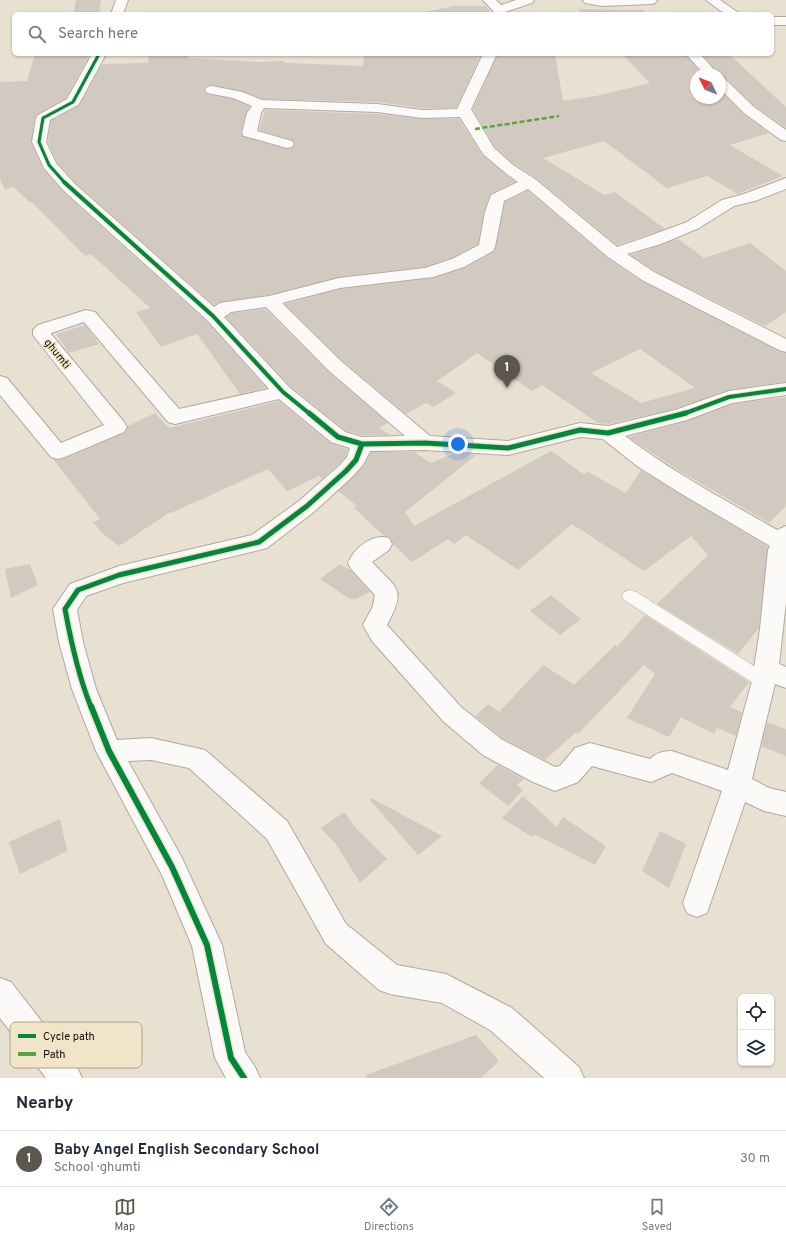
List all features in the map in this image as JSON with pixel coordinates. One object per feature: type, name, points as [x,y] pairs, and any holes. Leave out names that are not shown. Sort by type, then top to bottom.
[{"type":"street","points":[[118,12],[122,0]]},
{"type":"street","points":[[489,0],[499,12],[528,0]]},
{"type":"street","points":[[589,0],[602,2],[646,1],[654,12]]},
{"type":"street","points":[[712,0],[731,12]]},
{"type":"street","points":[[774,21],[786,21]]},
{"type":"street","points":[[98,56],[73,102],[43,118],[39,142],[49,165],[69,187],[213,316],[283,392],[338,437],[362,444],[426,443],[508,448],[580,430],[608,433],[680,415],[729,397],[786,389]]},
{"type":"street","points":[[489,56],[464,109],[488,151],[508,168],[529,182],[614,253],[648,276],[786,346]]},
{"type":"street","points":[[695,56],[706,68]]},
{"type":"street","points":[[726,87],[749,110],[786,137]]},
{"type":"street","points":[[212,90],[237,95],[260,104],[377,108],[422,114],[465,113]]},
{"type":"street","points":[[260,104],[254,113],[249,133],[287,144]]},
{"type":"street","points":[[760,118],[780,117]]},
{"type":"street","points":[[213,316],[226,307],[270,301],[339,283],[427,273],[458,263],[487,248],[497,198],[529,182]]},
{"type":"street","points":[[614,253],[655,240],[686,227],[728,203],[749,198],[786,183]]},
{"type":"street","points":[[270,301],[335,366],[426,443]]},
{"type":"street","name":"ghumti","points":[[0,382],[58,452],[117,427],[41,332],[44,329],[90,316],[175,417],[283,392]]},
{"type":"street","points":[[608,433],[644,461],[687,488],[785,541],[779,550],[772,676],[697,903]]},
{"type":"street","points":[[244,1078],[230,1058],[207,945],[172,867],[109,751],[84,689],[70,635],[65,608],[78,590],[119,575],[259,542],[307,506],[346,471],[356,460],[362,444]]},
{"type":"street","points":[[381,544],[361,558],[359,563],[387,593],[388,597],[375,625],[380,634],[452,714],[492,747],[542,774],[555,779],[569,774],[584,756],[590,754],[651,771],[658,768],[664,762],[672,762],[737,785],[764,799],[786,804]]},
{"type":"street","points":[[109,751],[151,748],[196,758],[276,830],[336,934],[390,979],[446,989],[501,1020],[568,1078]]},
{"type":"street","points":[[0,993],[23,1022]]},
{"type":"street","points":[[58,1068],[66,1078]]},
{"type":"lane","points":[[630,596],[772,676]]},
{"type":"building","points":[[76,0],[101,0],[99,12],[73,12]]},
{"type":"building","points":[[454,6],[486,6],[490,12],[425,12]]},
{"type":"building","points":[[578,9],[644,10],[645,12],[580,12]]},
{"type":"building","points":[[34,56],[89,56],[66,98],[37,114],[35,117],[31,143],[43,169],[62,191],[206,321],[266,388],[240,394],[197,334],[161,347],[136,312],[150,308],[91,254],[85,256],[32,202],[30,202],[13,187],[5,189],[0,179],[0,82],[27,81]]},
{"type":"building","points":[[149,56],[188,56],[188,58],[259,62],[284,61],[284,63],[363,66],[364,56],[480,56],[456,108],[422,108],[377,102],[262,99],[242,91],[212,85],[206,86],[204,91],[207,94],[233,99],[250,107],[246,113],[241,133],[244,137],[287,149],[292,148],[295,145],[292,140],[259,130],[265,110],[377,114],[422,119],[459,119],[482,155],[515,182],[490,194],[484,212],[478,244],[451,258],[425,267],[339,277],[269,295],[220,302],[214,305],[76,183],[57,162],[48,142],[51,121],[79,106],[102,64],[148,63]]},
{"type":"building","points":[[497,56],[555,56],[563,101],[596,96],[650,83],[624,56],[687,56],[697,68],[690,68],[690,104],[726,104],[726,97],[743,114],[769,133],[730,145],[783,176],[738,194],[707,176],[667,188],[604,141],[543,158],[604,195],[615,192],[665,229],[617,245],[536,178],[514,164],[495,147],[473,109]]},
{"type":"building","points":[[704,56],[731,56],[786,107],[786,128],[755,106],[726,78],[726,68],[715,68]]},
{"type":"building","points":[[528,191],[607,258],[641,281],[778,351],[786,353],[786,382],[729,390],[675,409],[608,424],[598,423],[542,385],[532,391],[477,353],[437,381],[456,393],[433,407],[426,403],[406,414],[343,361],[285,304],[340,289],[433,278],[465,268],[494,252],[505,202]],"holes":[[[640,349],[695,388],[641,403],[591,373]]]},
{"type":"building","points":[[678,239],[704,258],[750,243],[786,271],[786,312],[765,326],[655,271],[630,255]]},
{"type":"building","points":[[265,309],[327,371],[388,423],[379,428],[390,435],[362,435],[346,431],[291,387],[226,317],[232,313]]},
{"type":"building","points":[[85,325],[99,344],[69,353],[56,334]]},
{"type":"building","points":[[786,397],[786,506],[769,523],[681,472],[628,437],[687,421],[732,404]]},
{"type":"building","points":[[279,401],[330,443],[348,449],[346,456],[338,465],[322,479],[319,476],[287,491],[268,469],[171,513],[170,512],[119,546],[103,534],[93,522],[100,519],[53,459],[58,460],[66,458],[125,433],[128,426],[155,413],[169,428]]},
{"type":"building","points":[[551,451],[583,474],[588,472],[626,493],[641,470],[768,547],[759,628],[738,654],[657,604],[708,555],[691,536],[644,571],[572,524],[518,570],[466,535],[454,544],[448,539],[412,562],[393,544],[390,537],[384,536],[354,508],[357,506],[338,491],[364,466],[371,452],[414,452],[431,463],[455,453],[476,455],[405,512],[414,526]]},
{"type":"building","points":[[30,564],[38,585],[11,598],[5,569]]},
{"type":"building","points":[[340,564],[350,570],[370,592],[356,599],[350,599],[320,579]]},
{"type":"building","points":[[551,595],[581,619],[560,635],[530,611]]},
{"type":"building","points":[[645,615],[749,682],[730,707],[742,712],[736,736],[717,728],[714,734],[681,717],[669,737],[627,718],[655,674],[644,665],[578,734],[576,732],[545,760],[502,738],[475,716],[488,704],[499,712],[543,665],[574,685],[615,645],[617,647]]},
{"type":"building","points":[[767,722],[786,729],[786,756],[761,746]]},
{"type":"building","points":[[498,765],[524,779],[517,785],[523,790],[508,806],[479,783]]},
{"type":"building","points":[[523,796],[557,827],[563,817],[606,846],[595,865],[534,834],[532,837],[502,818]]},
{"type":"building","points":[[371,798],[442,836],[418,855],[370,800]]},
{"type":"building","points":[[344,812],[356,828],[387,859],[360,883],[336,844],[321,828]]},
{"type":"building","points":[[60,819],[67,851],[20,874],[9,842]]},
{"type":"building","points":[[660,831],[686,844],[669,888],[642,871]]},
{"type":"building","points":[[476,1035],[499,1061],[481,1078],[366,1078],[366,1075]]},
{"type":"marked path","points":[[475,129],[559,116]]},
{"type":"cycle path","points":[[98,56],[73,102],[43,118],[39,142],[49,165],[69,187],[213,316],[283,392],[338,437],[362,444],[425,443],[508,448],[580,430],[608,433],[680,415],[729,397],[786,389]]},
{"type":"cycle path","points":[[244,1078],[231,1058],[207,945],[172,867],[109,751],[84,689],[71,642],[65,609],[78,590],[119,575],[259,542],[307,506],[346,471],[356,460],[362,444]]},
{"type":"place","name":"Baby Angel English Secondary School","points":[[507,388]]}]
